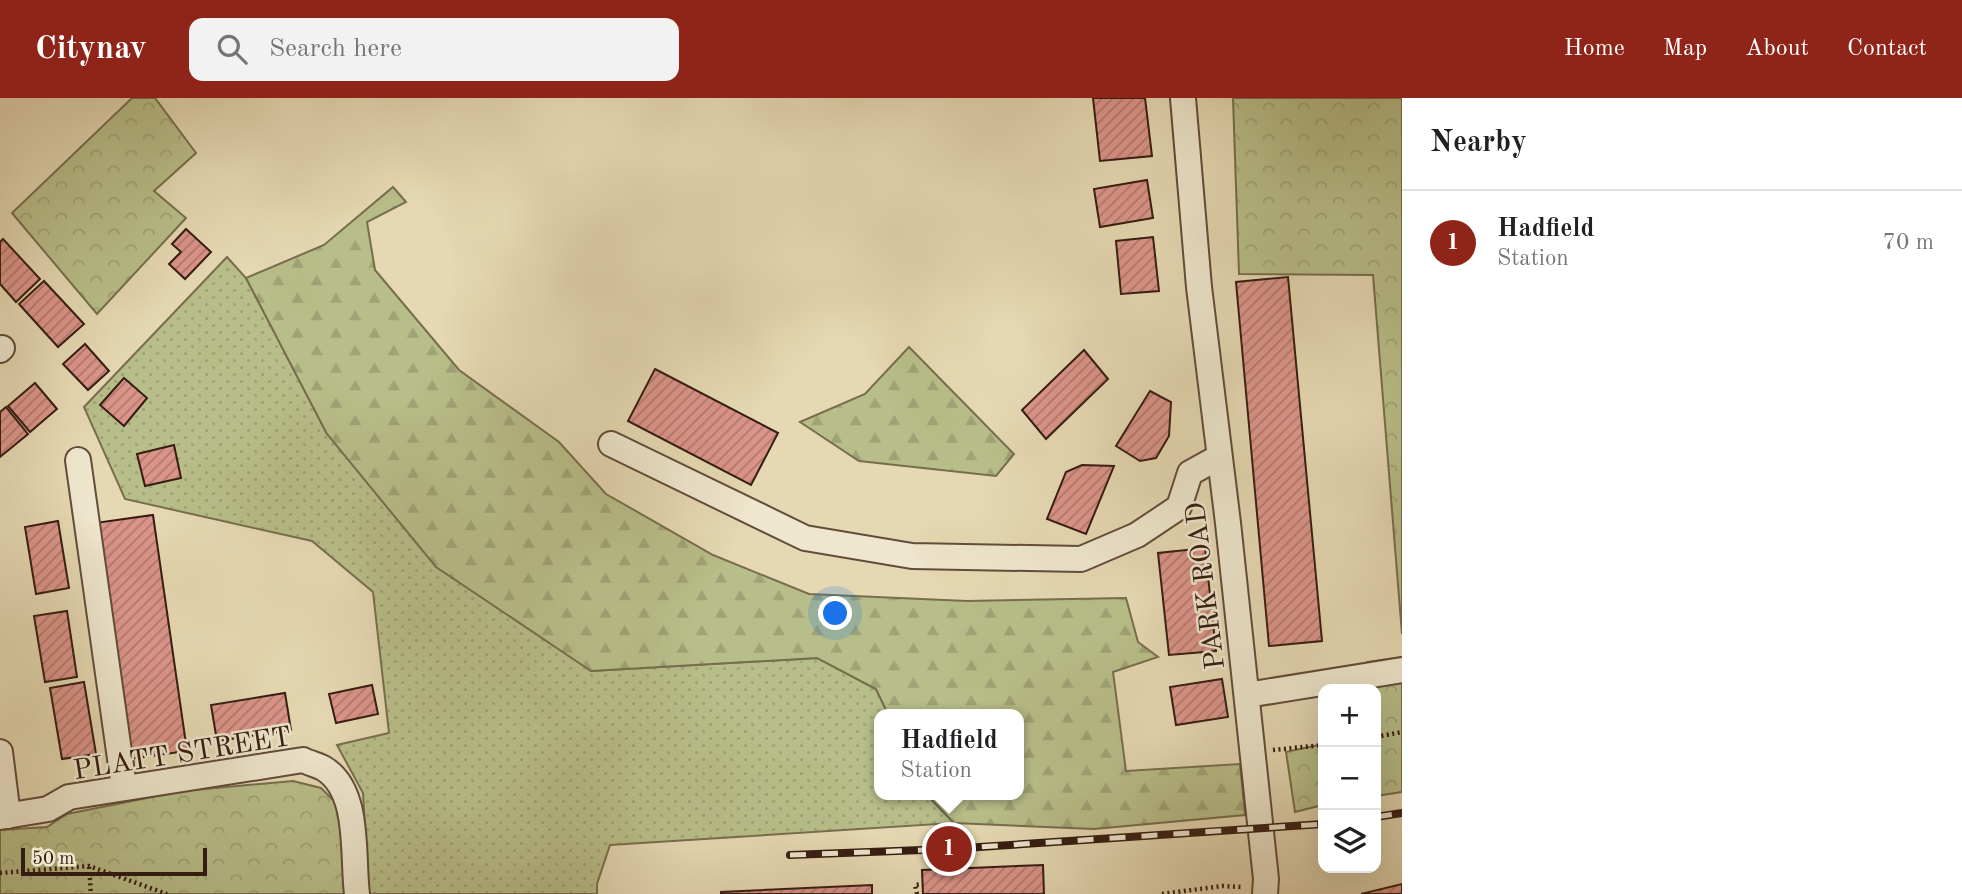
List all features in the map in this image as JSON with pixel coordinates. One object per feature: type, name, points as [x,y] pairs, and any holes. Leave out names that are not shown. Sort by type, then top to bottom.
[{"type":"street","name":"PARK ROAD","points":[[1183,98],[1199,287],[1219,457],[1256,694],[1252,758],[1266,887]]},
{"type":"street","points":[[611,444],[805,538],[912,556],[1003,559],[1081,559],[1137,535],[1179,508],[1190,474],[1219,457]]},
{"type":"street","points":[[78,460],[124,787]]},
{"type":"street","points":[[1256,694],[1402,670]]},
{"type":"street","points":[[0,752],[4,816]]},
{"type":"street","name":"PLATT STREET","points":[[4,816],[48,809],[69,797],[303,760],[324,768],[337,780],[349,801],[357,894]]},
{"type":"path","points":[[1381,736],[1402,732]]},
{"type":"path","points":[[1252,758],[1318,747]]},
{"type":"path","points":[[89,866],[91,894]]},
{"type":"path","points":[[0,873],[89,866],[167,894]]},
{"type":"path","points":[[916,894],[915,885],[923,884]]},
{"type":"path","points":[[1162,894],[1222,886],[1266,887]]},
{"type":"green space","points":[[132,98],[155,98],[196,153],[154,191],[186,218],[97,314],[12,213]]},
{"type":"green space","points":[[1233,98],[1402,98],[1402,634],[1373,275],[1239,274]]},
{"type":"green space","points":[[393,187],[406,202],[367,222],[375,270],[459,370],[559,442],[606,494],[713,555],[809,594],[967,601],[1126,598],[1138,642],[1158,657],[1113,672],[1126,771],[1240,764],[1245,815],[1094,829],[954,823],[932,800],[1024,800],[1024,709],[886,709],[876,689],[817,658],[591,671],[436,567],[327,434],[246,278],[324,245]]},
{"type":"green space","points":[[227,257],[246,278],[327,434],[591,671],[818,658],[876,689],[886,709],[874,709],[874,800],[932,800],[954,823],[610,845],[597,884],[597,894],[369,894],[363,793],[337,745],[389,733],[373,592],[312,541],[125,499],[84,407]]},
{"type":"green space","points":[[909,347],[1014,454],[996,476],[859,461],[800,422],[865,394]]},
{"type":"green space","points":[[1402,657],[1402,792],[1381,795],[1381,684],[1370,684],[1367,662]]},
{"type":"green space","points":[[1318,745],[1318,806],[1295,812],[1286,752]]},
{"type":"green space","points":[[293,781],[321,788],[338,805],[347,894],[0,894],[0,830],[47,827],[67,814],[182,791]]},
{"type":"building","points":[[1093,98],[1145,98],[1152,156],[1100,161]]},
{"type":"building","points":[[1147,180],[1153,218],[1100,227],[1094,189]]},
{"type":"building","points":[[186,229],[211,252],[185,279],[169,264],[181,252],[172,244]]},
{"type":"building","points":[[1153,237],[1159,291],[1121,294],[1116,241]]},
{"type":"building","points":[[3,239],[40,279],[16,302],[0,284],[0,242]]},
{"type":"building","points":[[1288,277],[1322,641],[1269,646],[1236,282]]},
{"type":"building","points":[[44,281],[84,324],[58,347],[19,304]]},
{"type":"building","points":[[85,344],[109,371],[88,390],[63,364]]},
{"type":"building","points":[[1084,350],[1108,379],[1046,439],[1022,410]]},
{"type":"building","points":[[655,369],[778,433],[751,485],[628,421]]},
{"type":"building","points":[[124,378],[147,398],[124,426],[100,405]]},
{"type":"building","points":[[35,383],[57,409],[30,432],[8,406]]},
{"type":"building","points":[[1150,391],[1171,402],[1169,436],[1156,458],[1140,461],[1116,446]]},
{"type":"building","points":[[6,407],[28,434],[0,457],[0,412]]},
{"type":"building","points":[[174,445],[181,478],[145,486],[137,454]]},
{"type":"building","points":[[1082,465],[1114,466],[1086,534],[1047,519],[1066,472]]},
{"type":"building","points":[[153,515],[187,751],[129,759],[95,523]]},
{"type":"building","points":[[58,521],[69,588],[36,594],[25,527]]},
{"type":"building","points":[[1205,548],[1216,651],[1169,655],[1158,553]]},
{"type":"building","points":[[67,611],[77,677],[45,682],[34,616]]},
{"type":"building","points":[[1222,679],[1228,717],[1176,725],[1170,687]]},
{"type":"building","points":[[84,682],[96,754],[62,759],[50,688]]},
{"type":"building","points":[[372,685],[378,714],[336,723],[329,694]]},
{"type":"building","points":[[285,693],[291,730],[217,741],[211,705]]},
{"type":"building","points":[[1043,865],[1044,894],[923,894],[922,870]]},
{"type":"building","points":[[1402,884],[1402,894],[1361,894]]},
{"type":"building","points":[[872,885],[872,894],[721,894],[721,892]]},
{"type":"railway","points":[[1381,816],[1402,813]]},
{"type":"railway","points":[[790,855],[949,849],[1318,824]]},
{"type":"place","name":"Hadfield","points":[[949,849]]}]
